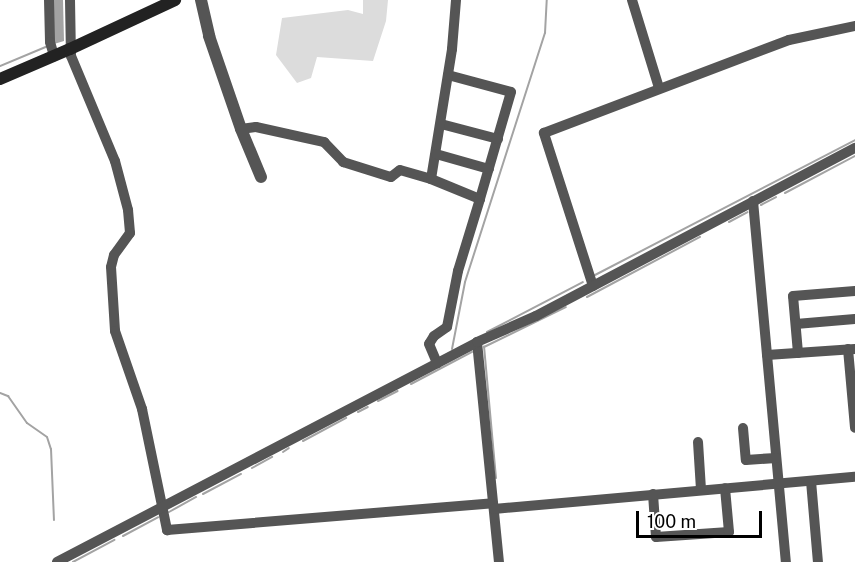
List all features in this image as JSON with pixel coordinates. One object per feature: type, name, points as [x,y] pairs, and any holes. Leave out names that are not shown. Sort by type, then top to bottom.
[{"type":"main road","points":[[0,79],[52,49],[70,50],[175,0]]},
{"type":"street","points":[[49,0],[52,49]]},
{"type":"street","points":[[70,0],[70,50],[113,156],[129,210],[130,233],[114,255],[111,267],[115,331],[142,409],[167,530],[855,477]]},
{"type":"street","points":[[201,0],[209,36],[241,129],[261,177]]},
{"type":"street","points":[[431,179],[448,75],[456,0]]},
{"type":"street","points":[[632,0],[659,88]]},
{"type":"street","points":[[593,286],[544,133],[789,39],[855,26]]},
{"type":"street","points":[[437,363],[429,344],[434,336],[447,327],[458,271],[511,92],[448,75]]},
{"type":"street","points":[[441,124],[498,140]]},
{"type":"street","points":[[241,129],[256,127],[324,142],[343,162],[391,177],[400,170],[431,179],[480,199]]},
{"type":"street","points":[[57,562],[477,342],[593,286],[855,148]]},
{"type":"street","points":[[436,154],[489,169]]},
{"type":"street","points":[[753,201],[786,562]]},
{"type":"street","points":[[798,353],[793,296],[855,291]]},
{"type":"street","points":[[796,324],[855,319]]},
{"type":"street","points":[[477,342],[499,562]]},
{"type":"street","points":[[767,355],[852,349],[855,428]]},
{"type":"street","points":[[743,428],[746,460],[776,458]]},
{"type":"street","points":[[698,442],[701,490]]},
{"type":"street","points":[[811,481],[818,562]]},
{"type":"street","points":[[653,494],[656,537],[729,532],[725,488]]},
{"type":"shaded area","points":[[53,0],[63,0],[64,41],[54,44]]},
{"type":"shaded area","points":[[363,0],[388,0],[386,21],[373,61],[317,57],[311,78],[297,83],[276,55],[282,18],[348,10],[363,14]]},
{"type":"waterway","points":[[452,349],[465,282],[545,33],[547,0]]},
{"type":"waterway","points":[[0,66],[48,46]]},
{"type":"waterway","points":[[595,275],[855,140]]},
{"type":"waterway","points":[[785,193],[855,156]]},
{"type":"waterway","points":[[761,205],[776,197]]},
{"type":"waterway","points":[[729,222],[748,212]]},
{"type":"waterway","points":[[587,297],[700,237]]},
{"type":"waterway","points":[[487,332],[583,282]]},
{"type":"waterway","points":[[496,478],[484,347],[566,307]]},
{"type":"waterway","points":[[411,384],[472,352]]},
{"type":"waterway","points":[[378,401],[398,391]]},
{"type":"waterway","points":[[0,393],[8,396],[27,423],[47,437],[51,449],[54,520]]},
{"type":"waterway","points":[[358,412],[368,407]]},
{"type":"waterway","points":[[303,441],[346,418]]},
{"type":"waterway","points":[[283,452],[289,448]]},
{"type":"waterway","points":[[252,468],[272,457]]},
{"type":"waterway","points":[[203,494],[241,474]]},
{"type":"waterway","points":[[169,512],[196,497]]},
{"type":"waterway","points":[[123,536],[158,517]]},
{"type":"waterway","points":[[73,562],[114,540]]}]
